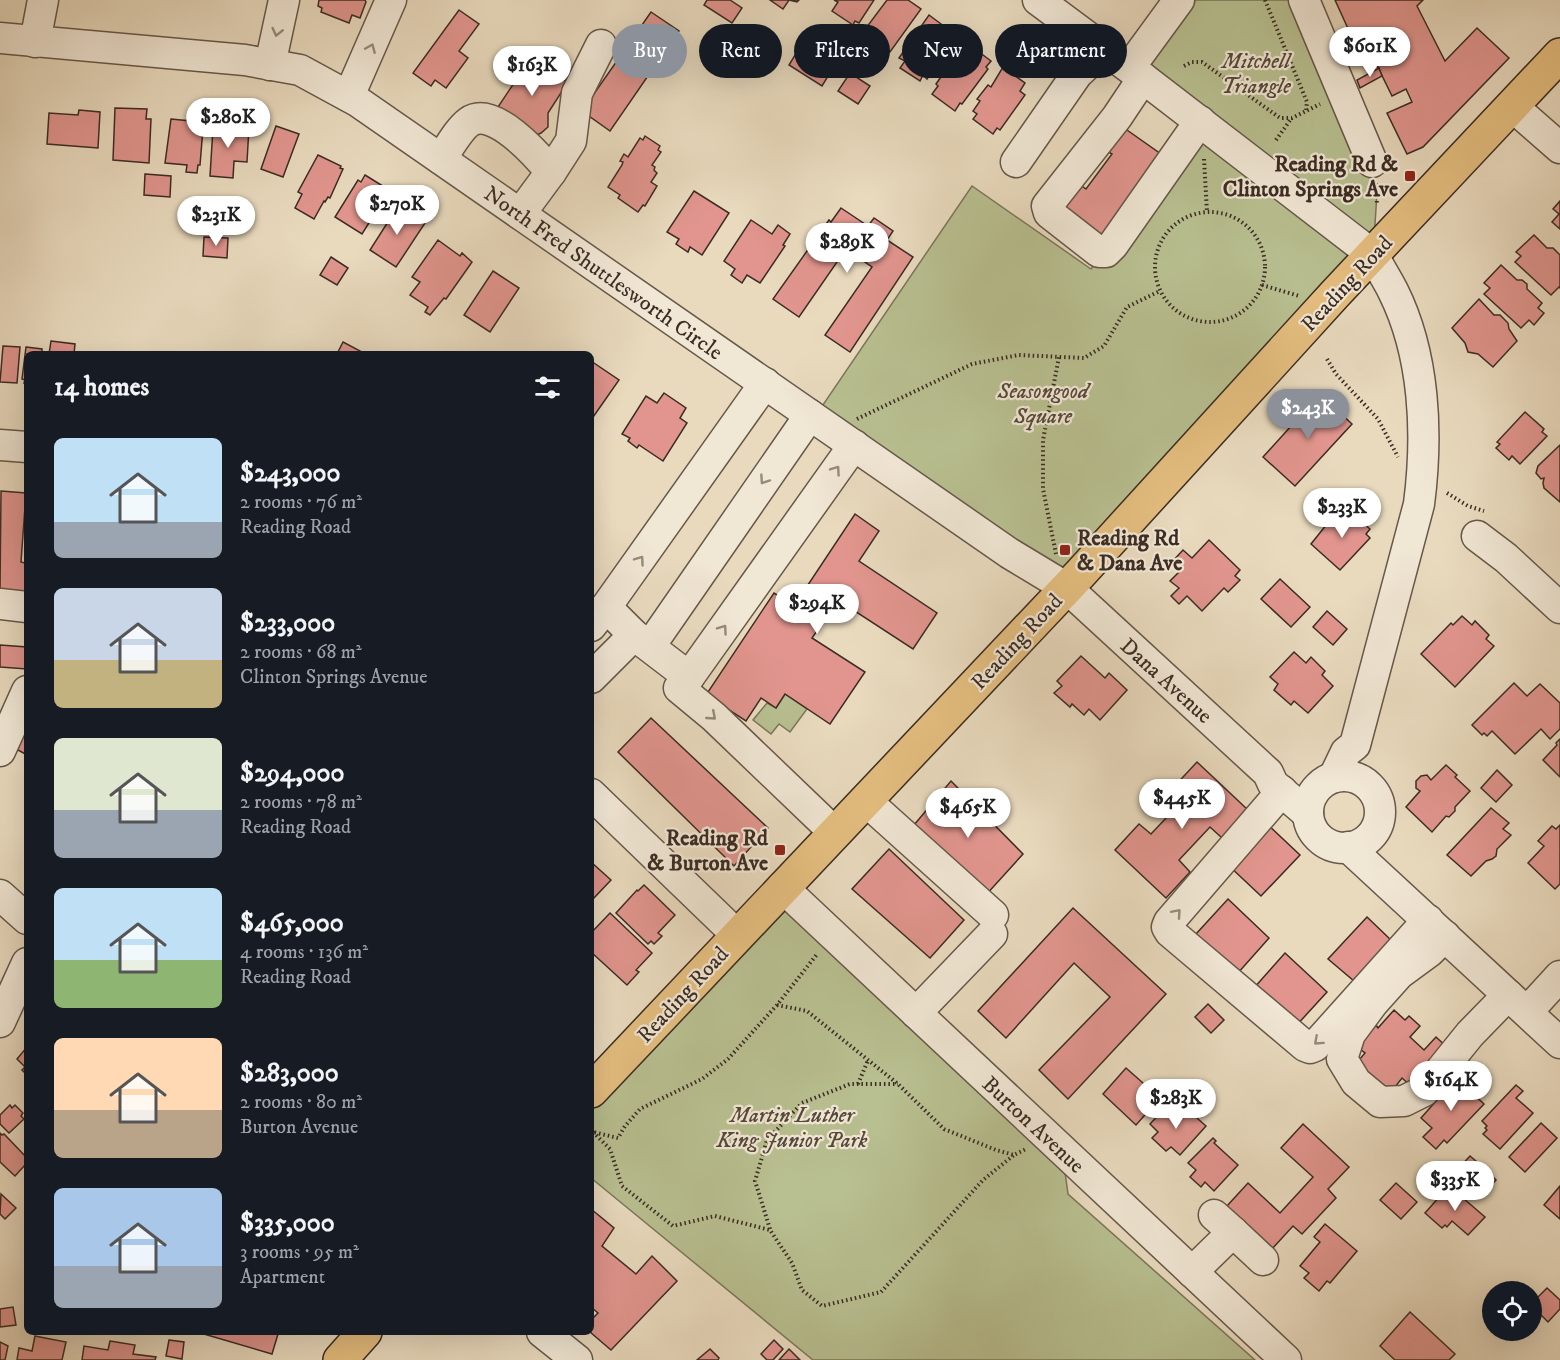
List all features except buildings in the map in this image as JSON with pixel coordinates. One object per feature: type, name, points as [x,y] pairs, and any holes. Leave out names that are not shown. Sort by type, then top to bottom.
[{"type":"main road","name":"Reading Road","points":[[594,1088],[1066,588],[1372,255],[1560,55]]},
{"type":"main road","points":[[340,1360],[362,1335]]},
{"type":"street","points":[[35,42],[43,0]]},
{"type":"street","points":[[270,65],[285,0]]},
{"type":"street","points":[[349,96],[392,0]]},
{"type":"street","points":[[1038,0],[1070,24]]},
{"type":"street","points":[[1179,0],[1136,72],[1117,117],[1047,206],[1049,213],[1099,252],[1106,252],[1200,121]]},
{"type":"street","points":[[1304,0],[1372,162]]},
{"type":"street","name":"North Fred Shuttlesworth Circle","points":[[0,38],[245,60],[300,70],[349,96],[1009,553],[1066,588]]},
{"type":"street","points":[[520,214],[571,141],[577,93],[601,45]]},
{"type":"street","points":[[1127,66],[1372,255],[1394,293],[1409,337],[1423,411],[1424,458],[1419,504],[1355,745],[1346,752],[1327,781],[1313,793],[1309,803],[1308,814],[1311,825],[1326,843],[1336,847],[1348,847],[1368,839],[1375,831],[1379,821],[1378,798],[1364,782],[1344,776],[1327,781],[1275,782],[1167,927],[1170,932],[1296,1039],[1310,1048],[1315,1046],[1436,928]]},
{"type":"street","points":[[1016,162],[1074,78]]},
{"type":"street","points":[[1512,106],[1560,148]]},
{"type":"street","points":[[441,159],[469,122],[477,118],[489,119],[517,137],[551,172]]},
{"type":"street","points":[[689,677],[642,641],[599,617],[765,383]]},
{"type":"street","points":[[594,676],[642,641],[832,430]]},
{"type":"street","points":[[832,430],[689,677],[679,688],[714,717],[834,832]]},
{"type":"street","points":[[0,445],[24,447]]},
{"type":"street","points":[[1481,523],[1506,558],[1557,599]]},
{"type":"street","name":"Dana Avenue","points":[[1066,588],[1308,814]]},
{"type":"street","points":[[0,604],[24,607]]},
{"type":"street","points":[[0,751],[24,698]]},
{"type":"street","points":[[1355,745],[1361,758],[1364,782]]},
{"type":"street","points":[[594,797],[737,935]]},
{"type":"street","points":[[865,800],[993,925],[916,1013]]},
{"type":"street","points":[[1375,831],[1382,857],[1382,878]]},
{"type":"street","points":[[1348,847],[1560,1043]]},
{"type":"street","name":"Burton Avenue","points":[[782,888],[1286,1360]]},
{"type":"street","points":[[0,895],[24,916]]},
{"type":"street","points":[[1436,928],[1429,952],[1399,974],[1350,1034],[1342,1059],[1356,1082],[1380,1102],[1404,1101],[1424,1091],[1470,1034],[1560,976]]},
{"type":"street","points":[[0,1022],[24,970]]},
{"type":"street","points":[[1192,1272],[1224,1223],[1263,1260]]},
{"type":"street","points":[[546,1335],[577,1360]]},
{"type":"path","points":[[1265,0],[1307,102],[1305,110]]},
{"type":"path","points":[[1184,66],[1192,62],[1202,62],[1280,118],[1292,118]]},
{"type":"path","points":[[1276,140],[1292,118],[1320,104]]},
{"type":"path","points":[[1204,155],[1207,212]]},
{"type":"path","points":[[1207,212],[1224,214],[1238,220],[1251,231],[1260,244],[1265,271],[1262,285],[1253,302],[1239,314],[1222,321],[1203,322],[1185,317],[1170,306],[1160,291],[1155,276],[1155,261],[1159,246],[1178,222],[1192,215],[1207,212]]},
{"type":"path","points":[[1262,285],[1301,297]]},
{"type":"path","points":[[832,430],[972,364],[1018,355],[1084,357],[1104,346],[1127,307],[1160,291]]},
{"type":"path","points":[[1056,556],[1043,489],[1043,440],[1059,357]]},
{"type":"path","points":[[1327,359],[1336,374],[1378,419],[1399,459]]},
{"type":"path","points":[[1447,493],[1468,506],[1481,523]]},
{"type":"path","points":[[594,1132],[618,1138],[640,1109],[702,1079],[728,1059],[777,1005],[832,935]]},
{"type":"path","points":[[777,1005],[807,1011],[898,1084],[944,1129],[1014,1155]]},
{"type":"path","points":[[858,1084],[868,1060]]},
{"type":"path","points":[[898,1084],[850,1084],[802,1103],[767,1140],[755,1181],[770,1230],[792,1263],[802,1290],[822,1306],[881,1292],[983,1180],[1014,1155],[1051,1140]]},
{"type":"path","points":[[594,1133],[610,1149],[622,1186],[673,1226],[715,1216],[770,1230]]},
{"type":"green space","name":"Seasongood Square","points":[[1179,0],[1304,0],[1372,162],[1377,193],[1373,255],[1067,588],[814,418],[972,186],[1091,269],[1204,125],[1130,67]]},
{"type":"green space","points":[[785,694],[807,709],[790,732],[779,724],[771,734],[753,720],[767,703],[776,708]]},
{"type":"green space","name":"Martin Luther King Junior Park","points":[[782,887],[1062,1150],[1068,1194],[1255,1360],[813,1360],[594,1180],[594,1088]]},
{"type":"place","name":"Reading Rd & Clinton Springs Ave","points":[[1410,176]]},
{"type":"place","name":"Reading Rd & Dana Ave","points":[[1065,550]]},
{"type":"place","name":"Reading Rd & Burton Ave","points":[[780,850]]},
{"type":"park label","name":"Mitchell Triangle","points":[[1256,72]]}]
